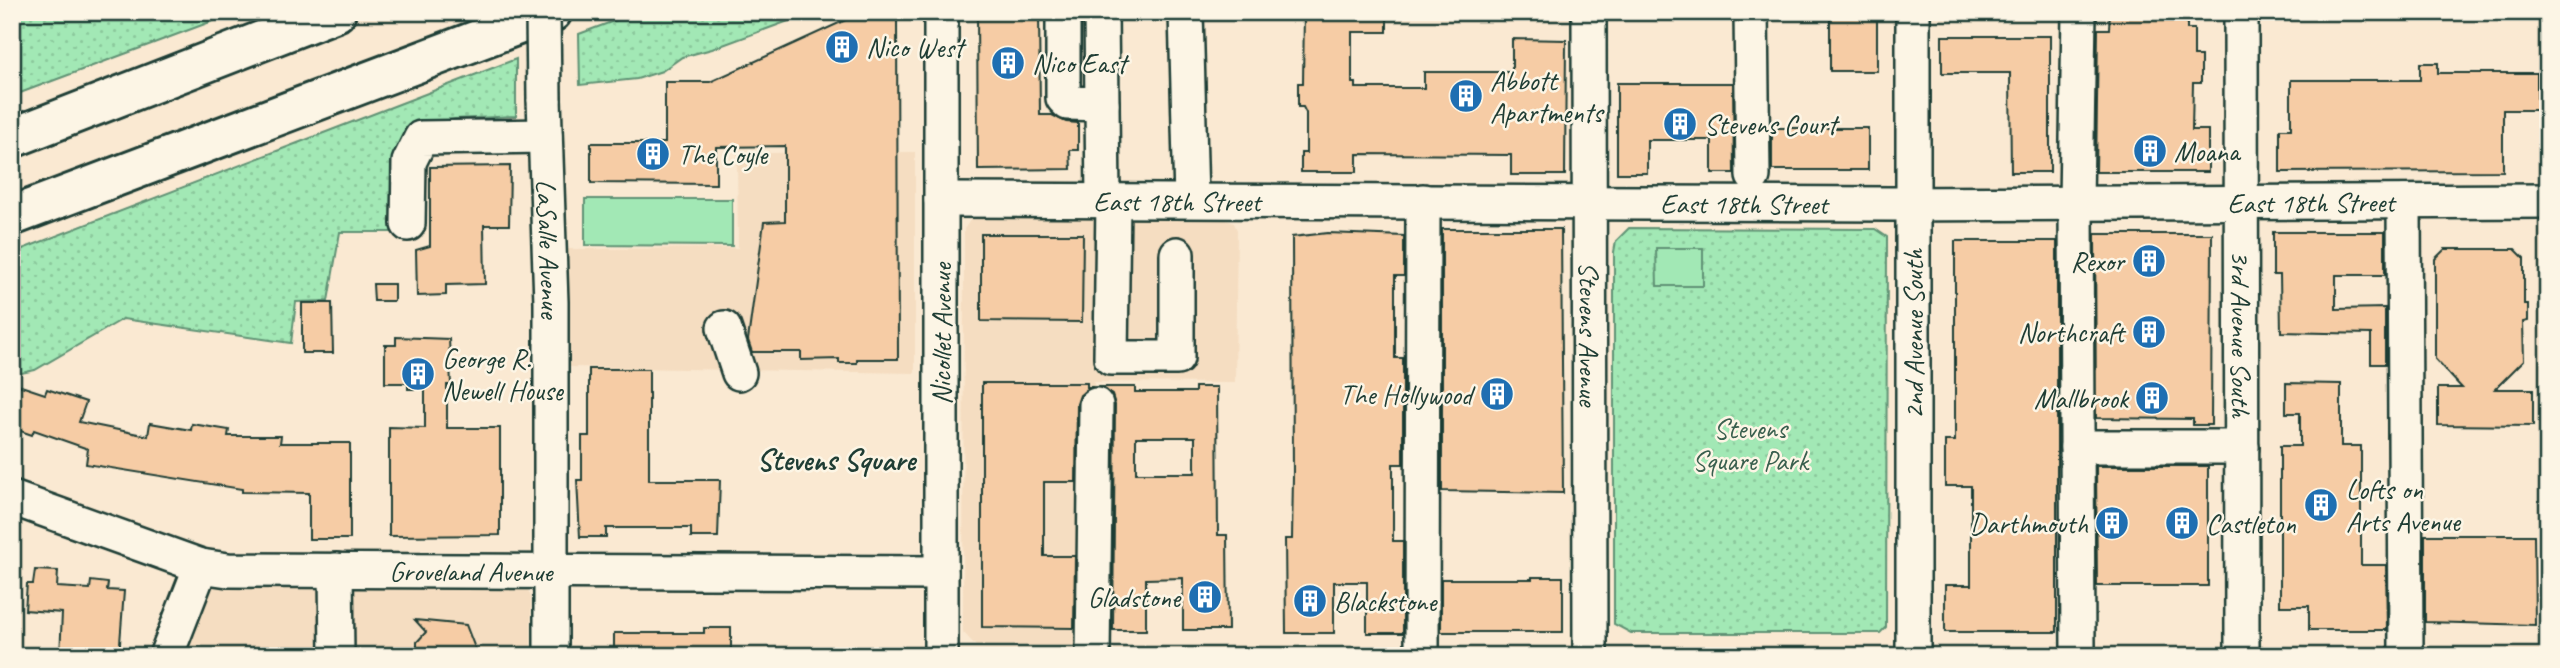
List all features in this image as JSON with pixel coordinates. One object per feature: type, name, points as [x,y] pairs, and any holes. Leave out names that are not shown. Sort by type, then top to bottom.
[{"type":"highway","points":[[12,138],[336,12]]},
{"type":"highway","points":[[12,216],[552,12]]},
{"type":"street","name":"LaSalle Avenue","points":[[543,12],[551,290],[551,656]]},
{"type":"street","name":"Nicollet Avenue","points":[[941,12],[941,656]]},
{"type":"street","points":[[1101,12],[1111,358],[1177,358],[1177,254]]},
{"type":"street","points":[[1186,12],[1191,200]]},
{"type":"street","name":"Stevens Avenue","points":[[1589,12],[1590,656]]},
{"type":"street","points":[[1751,12],[1753,176]]},
{"type":"street","name":"2nd Avenue South","points":[[1913,12],[1913,656]]},
{"type":"street","points":[[2078,646],[2076,202],[2079,12]]},
{"type":"street","name":"3rd Avenue South","points":[[2241,12],[2242,656]]},
{"type":"street","points":[[1063,19],[1063,98],[1068,103],[1102,104]]},
{"type":"street","points":[[408,224],[409,162],[421,138],[545,136]]},
{"type":"street","name":"East 18th Street","points":[[941,200],[1913,204],[2548,201]]},
{"type":"street","points":[[1422,656],[1423,201]]},
{"type":"street","points":[[2404,202],[2406,656]]},
{"type":"street","points":[[724,328],[739,373]]},
{"type":"street","points":[[1093,656],[1096,405]]},
{"type":"street","points":[[2077,447],[2242,447]]},
{"type":"street","name":"Groveland Avenue","points":[[12,498],[201,566],[228,570],[941,573]]},
{"type":"street","points":[[166,656],[201,566]]},
{"type":"street","points":[[337,570],[337,656]]},
{"type":"shaded area","points":[[915,152],[915,373],[569,367],[565,249],[738,248],[737,153]]},
{"type":"shaded area","points":[[971,219],[1223,219],[1234,223],[1237,230],[1235,383],[1094,382],[1093,646],[976,646],[963,632],[964,229]]},
{"type":"shaded area","points":[[211,582],[519,583],[527,588],[531,597],[531,656],[173,656]]},
{"type":"green space","points":[[12,12],[237,12],[12,96]]},
{"type":"green space","points":[[638,12],[813,12],[712,49],[682,57],[662,71],[637,79],[580,85],[579,34]]},
{"type":"green space","points":[[516,59],[516,116],[455,119],[425,126],[398,232],[340,232],[328,301],[296,302],[291,343],[123,319],[35,370],[12,375],[12,253]]},
{"type":"green space","points":[[585,199],[732,199],[732,246],[585,245]]},
{"type":"green space","name":"Stevens Square Park","points":[[1629,228],[1875,229],[1887,237],[1886,627],[1880,633],[1631,633],[1614,624],[1614,252],[1616,241]]},
{"type":"green space","points":[[1656,248],[1703,248],[1703,286],[1657,286]]},
{"type":"building","points":[[863,12],[897,12],[898,359],[857,359],[857,363],[839,363],[839,359],[801,360],[801,352],[752,352],[748,340],[764,222],[785,221],[785,146],[716,147],[716,184],[591,183],[591,143],[665,143],[665,82],[710,82]]},
{"type":"building","name":"Nico East","points":[[977,12],[1039,12],[1040,115],[1052,115],[1066,122],[1078,123],[1078,150],[1070,150],[1071,169],[978,170]]},
{"type":"building","name":"Abbott Apartments","points":[[1304,12],[1387,12],[1387,32],[1352,32],[1352,83],[1356,83],[1356,88],[1424,88],[1424,72],[1512,72],[1512,39],[1566,40],[1565,175],[1511,175],[1511,155],[1357,154],[1357,172],[1301,172],[1301,153],[1306,153],[1306,113],[1303,107],[1298,107],[1298,83],[1303,83]]},
{"type":"building","points":[[1830,12],[1877,12],[1877,71],[1830,71]]},
{"type":"building","points":[[2110,12],[2187,12],[2187,29],[2194,29],[2194,56],[2201,56],[2201,83],[2193,83],[2192,130],[2208,130],[2208,172],[2096,172],[2098,29],[2109,29]]},
{"type":"building","points":[[1942,36],[2050,36],[2050,172],[2011,172],[2010,73],[1942,73]]},
{"type":"building","points":[[2420,63],[2438,63],[2438,73],[2537,73],[2537,110],[2503,110],[2503,171],[2280,172],[2280,129],[2291,129],[2291,80],[2420,80]]},
{"type":"building","name":"Stevens Court","points":[[1617,83],[1733,83],[1734,173],[1712,173],[1712,140],[1647,140],[1647,173],[1617,173]]},
{"type":"building","points":[[1772,128],[1868,128],[1868,170],[1772,170]]},
{"type":"building","points":[[510,166],[509,225],[484,225],[485,284],[446,285],[446,295],[417,296],[416,250],[430,246],[430,167]]},
{"type":"building","points":[[1442,229],[1561,229],[1563,493],[1442,491]]},
{"type":"building","points":[[2273,232],[2385,232],[2385,275],[2336,275],[2336,309],[2385,308],[2385,364],[2371,364],[2371,334],[2281,332],[2280,275],[2273,275]]},
{"type":"building","points":[[1328,233],[1404,236],[1404,276],[1395,276],[1395,358],[1403,358],[1403,464],[1393,464],[1393,541],[1403,541],[1403,633],[1367,633],[1367,582],[1334,582],[1334,633],[1286,633],[1285,539],[1292,539],[1293,476],[1292,237]]},
{"type":"building","points":[[981,234],[1083,234],[1082,322],[981,321]]},
{"type":"building","points":[[2095,234],[2212,234],[2211,425],[2193,425],[2193,419],[2096,418]]},
{"type":"building","points":[[1955,241],[2057,241],[2057,632],[1945,632],[1945,585],[1971,585],[1971,486],[1945,486],[1945,441],[1955,441]]},
{"type":"building","points":[[2445,249],[2515,249],[2524,258],[2524,304],[2528,304],[2528,321],[2523,322],[2524,360],[2495,389],[2533,389],[2533,426],[2438,425],[2438,388],[2462,388],[2435,359],[2435,259]]},
{"type":"building","points":[[373,284],[394,284],[394,301],[374,301]]},
{"type":"building","points":[[302,303],[332,303],[333,353],[302,353]]},
{"type":"building","points":[[396,337],[449,339],[451,385],[447,385],[447,428],[500,428],[500,535],[389,536],[389,427],[425,428],[425,389],[408,389],[408,383],[385,383],[385,345],[396,345]]},
{"type":"building","points":[[589,369],[649,369],[649,480],[720,480],[718,537],[691,537],[691,528],[606,528],[606,537],[580,537],[577,480],[582,480],[582,436],[589,436]]},
{"type":"building","points":[[12,383],[45,394],[47,389],[86,402],[79,422],[148,436],[150,423],[191,430],[192,424],[229,430],[228,436],[281,436],[280,443],[350,443],[350,539],[309,539],[309,493],[242,492],[242,489],[86,464],[88,449],[34,430],[32,435],[12,428]]},
{"type":"building","points":[[982,383],[1087,383],[1087,387],[1091,387],[1080,395],[1077,404],[1076,482],[1044,482],[1044,556],[1075,556],[1074,628],[982,627]]},
{"type":"building","name":"Lofts on Arts Avenue","points":[[2286,383],[2341,384],[2341,446],[2361,446],[2361,565],[2386,565],[2387,630],[2309,630],[2309,606],[2280,606],[2280,446],[2300,446],[2300,413],[2286,413]]},
{"type":"building","points":[[1101,387],[1135,387],[1135,392],[1195,392],[1195,387],[1217,387],[1218,535],[1227,535],[1228,630],[1183,630],[1183,578],[1146,579],[1146,630],[1113,630],[1115,405],[1112,395]],"holes":[[[1136,437],[1195,437],[1195,473],[1136,473]]]},
{"type":"building","points":[[2096,466],[2208,466],[2208,586],[2097,586]]},
{"type":"building","points":[[2425,535],[2534,535],[2535,625],[2425,622]]},
{"type":"building","points":[[35,570],[58,571],[57,587],[90,589],[91,581],[108,583],[107,590],[124,591],[119,656],[60,656],[62,613],[25,610],[27,584],[33,584]]},
{"type":"building","points":[[1563,577],[1563,632],[1441,632],[1441,579]]},
{"type":"building","points":[[415,620],[466,625],[478,656],[417,656],[417,642],[426,632]]},
{"type":"building","points":[[704,628],[731,628],[731,655],[646,656],[646,651],[614,651],[614,633],[704,633]]},
{"type":"place","name":"Nico West","points":[[842,47]]},
{"type":"place","name":"Nico East","points":[[1008,63]]},
{"type":"place","name":"Abbott Apartments","points":[[1466,96]]},
{"type":"place","name":"Stevens Court","points":[[1680,124]]},
{"type":"place","name":"Moana","points":[[2150,151]]},
{"type":"place","name":"The Coyle","points":[[653,154]]},
{"type":"place","name":"Rexor","points":[[2149,261]]},
{"type":"place","name":"Northcraft","points":[[2149,332]]},
{"type":"place","name":"George R. Newell House","points":[[418,374]]},
{"type":"place","name":"The Hollywood","points":[[1497,394]]},
{"type":"place","name":"Mallbrook","points":[[2152,398]]},
{"type":"place","name":"Lofts on Arts Avenue","points":[[2321,505]]},
{"type":"place","name":"Darthmouth","points":[[2112,523]]},
{"type":"place","name":"Castleton","points":[[2182,523]]},
{"type":"place","name":"Gladstone","points":[[1205,597]]},
{"type":"place","name":"Blackstone","points":[[1310,601]]},
{"type":"district","name":"Stevens Square","points":[[836,460]]}]
